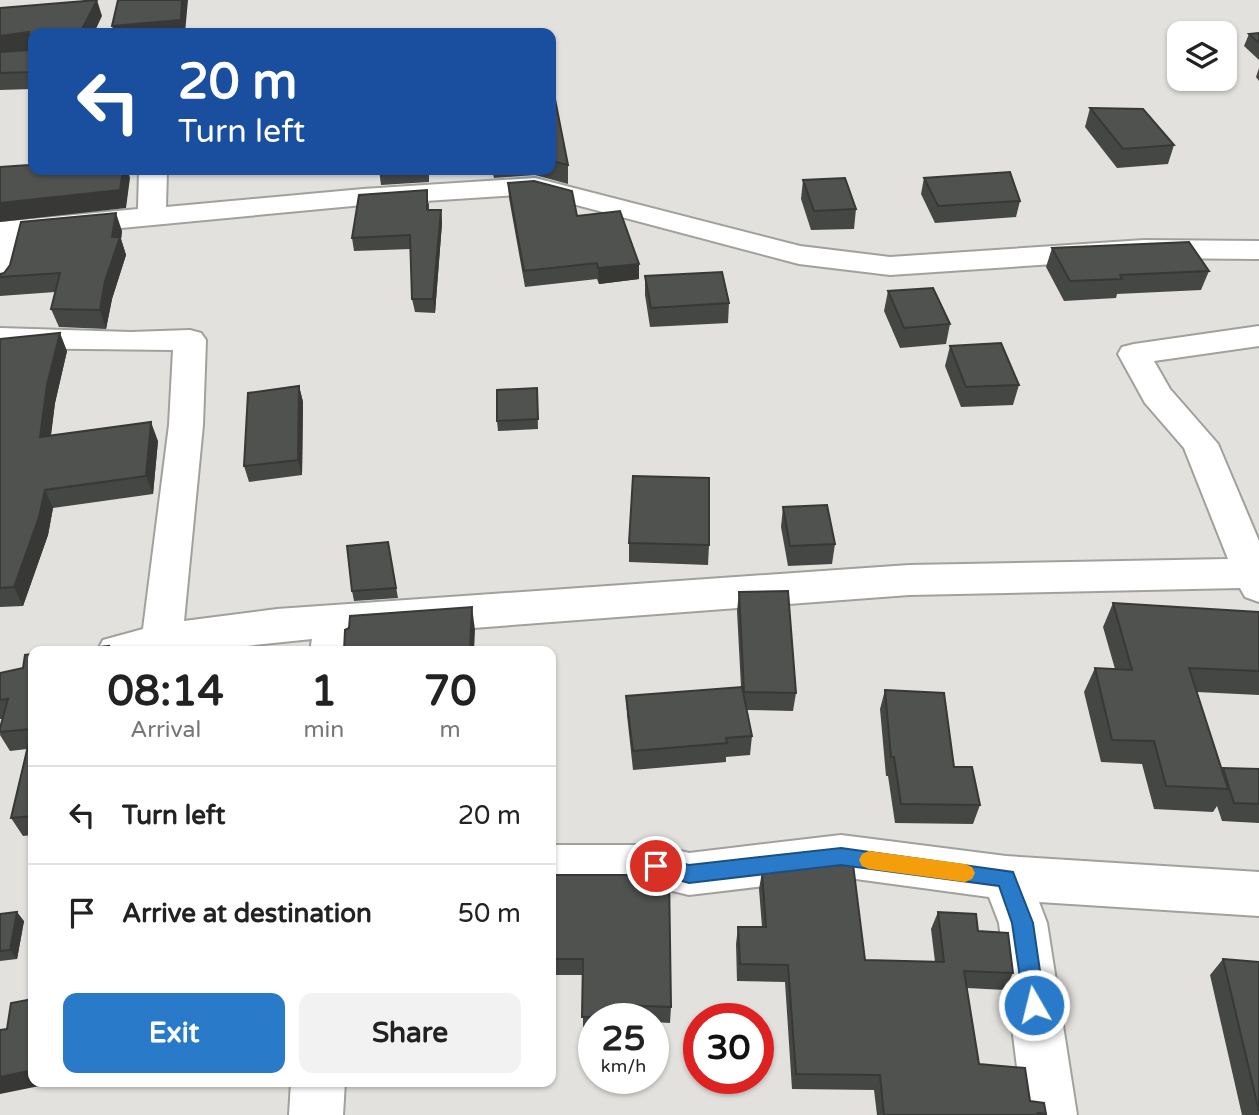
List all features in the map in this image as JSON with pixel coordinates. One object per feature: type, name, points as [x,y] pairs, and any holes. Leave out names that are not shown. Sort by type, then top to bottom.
[{"type":"street","points":[[152,219],[153,175]]},
{"type":"street","points":[[0,282],[6,231],[152,219],[363,184],[535,186],[799,254],[890,266],[1144,249],[1259,250]]},
{"type":"street","points":[[138,646],[162,640],[277,625],[333,637],[465,611],[909,580],[1256,580],[1200,444],[1157,395],[1133,354],[1259,336]]},
{"type":"street","points":[[0,338],[68,342],[190,340],[186,425],[162,640]]},
{"type":"street","points":[[556,866],[656,866],[689,874],[841,856],[1006,878],[1259,894]]},
{"type":"street","points":[[1006,878],[1023,923],[1050,1115]]},
{"type":"street","points":[[316,1115],[318,1087]]},
{"type":"building","points":[[97,0],[83,28],[28,28],[28,32],[0,36],[0,8]]},
{"type":"building","points":[[118,0],[182,0],[181,20],[112,26]]},
{"type":"building","points":[[1259,33],[1259,43],[1249,34]]},
{"type":"building","points":[[28,50],[28,72],[0,73],[0,52]]},
{"type":"building","points":[[556,104],[568,165],[556,162]]},
{"type":"building","points":[[1090,108],[1143,109],[1174,145],[1123,149]]},
{"type":"building","points":[[28,165],[28,175],[122,175],[120,190],[0,203],[0,167]]},
{"type":"building","points":[[1010,172],[1020,201],[938,206],[924,178]]},
{"type":"building","points":[[845,178],[856,209],[814,211],[803,180]]},
{"type":"building","points":[[534,181],[572,191],[577,216],[620,211],[639,264],[598,268],[597,263],[524,271],[508,183]]},
{"type":"building","points":[[427,190],[427,210],[441,210],[433,299],[412,299],[410,235],[352,238],[359,195]]},
{"type":"building","points":[[116,213],[112,237],[120,237],[105,281],[100,310],[51,309],[60,273],[0,277],[10,265],[21,222]]},
{"type":"building","points":[[1189,242],[1209,271],[1120,275],[1122,279],[1070,281],[1052,248]]},
{"type":"building","points":[[722,272],[729,303],[651,308],[645,276]]},
{"type":"building","points":[[933,288],[950,324],[904,328],[888,291]]},
{"type":"building","points":[[60,333],[47,385],[40,437],[151,422],[146,476],[45,490],[39,517],[14,587],[0,588],[0,339]]},
{"type":"building","points":[[1001,343],[1019,385],[966,387],[950,346]]},
{"type":"building","points":[[299,386],[298,460],[244,466],[248,393]]},
{"type":"building","points":[[537,388],[538,419],[497,421],[497,390]]},
{"type":"building","points":[[633,476],[709,478],[709,545],[629,543]]},
{"type":"building","points":[[827,505],[835,544],[790,546],[783,507]]},
{"type":"building","points":[[388,542],[396,588],[352,591],[347,546]]},
{"type":"building","points":[[788,591],[796,693],[744,692],[739,592]]},
{"type":"building","points":[[1113,603],[1259,612],[1259,671],[1189,668],[1228,789],[1166,786],[1154,741],[1112,740],[1095,668],[1132,670]]},
{"type":"building","points":[[472,607],[470,646],[344,646],[345,630],[349,628],[350,616]]},
{"type":"building","points":[[25,655],[28,655],[28,729],[0,732],[8,699],[0,700],[0,673],[23,668]]},
{"type":"building","points":[[742,687],[752,736],[726,738],[727,743],[633,751],[626,696]]},
{"type":"building","points":[[885,690],[944,693],[954,767],[972,767],[980,805],[901,804],[894,757],[891,757]]},
{"type":"building","points":[[28,746],[28,816],[11,818]]},
{"type":"building","points":[[1223,768],[1259,769],[1259,804],[1234,803]]},
{"type":"building","points":[[853,864],[865,960],[944,962],[938,912],[976,914],[978,931],[1008,933],[1013,973],[964,971],[979,1064],[1025,1068],[1030,1101],[1044,1103],[1046,1114],[884,1115],[880,1075],[796,1074],[788,965],[740,964],[738,927],[766,927],[762,872]]},
{"type":"building","points":[[556,875],[669,875],[671,1007],[669,1003],[582,1003],[583,959],[556,959]]},
{"type":"building","points":[[17,912],[10,950],[0,951],[0,914]]},
{"type":"building","points":[[1223,959],[1259,962],[1259,1111]]},
{"type":"building","points":[[28,1000],[28,1071],[0,1077],[0,1030],[7,1029],[11,1003]]},
{"type":"slow traffic","points":[[869,860],[965,873]]},
{"type":"route","points":[[656,866],[689,874],[841,856],[1006,878],[1023,923],[1034,1005]]}]
